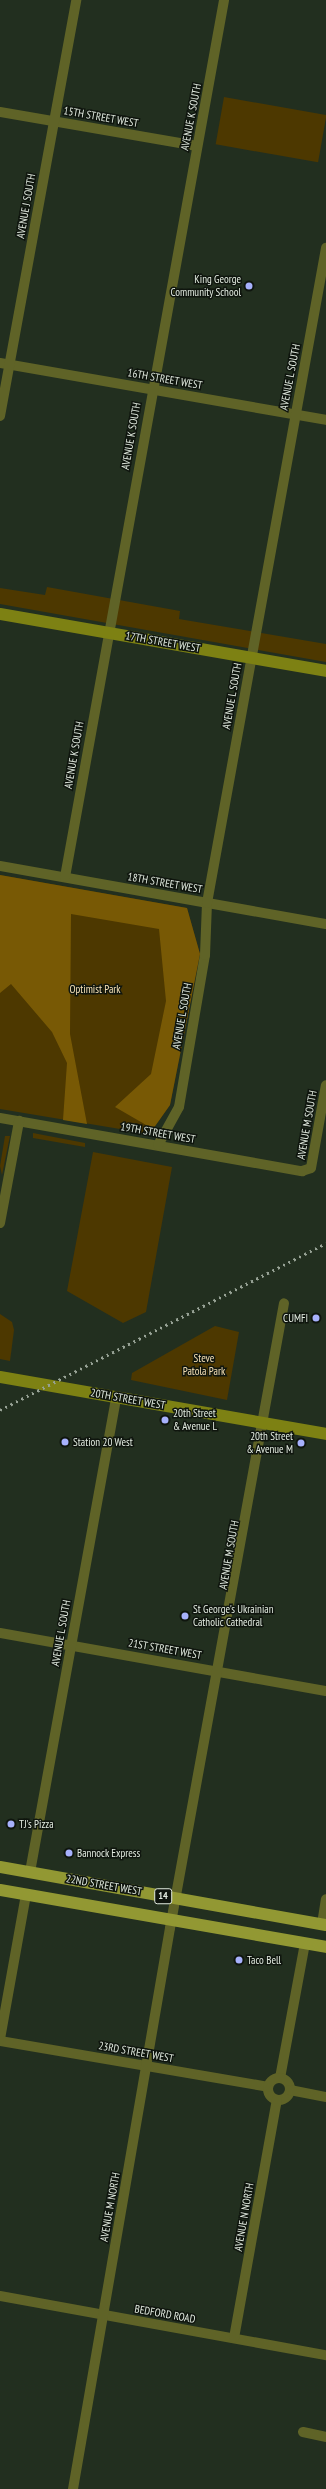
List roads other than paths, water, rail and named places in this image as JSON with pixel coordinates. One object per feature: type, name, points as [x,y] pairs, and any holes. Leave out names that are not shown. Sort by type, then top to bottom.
[{"type":"main road","name":"22ND STREET WEST","points":[[0,1867],[324,1924]]},
{"type":"main road","name":"22ND STREET WEST","points":[[0,1890],[171,1924],[326,1947]]},
{"type":"street","name":"AVENUE J SOUTH","points":[[0,416],[5,363],[54,121],[76,0]]},
{"type":"street","name":"AVENUE K SOUTH","points":[[65,877],[152,389],[224,0]]},
{"type":"street","name":"15TH STREET WEST","points":[[0,112],[197,146]]},
{"type":"street","name":"AVENUE L SOUTH","points":[[158,1145],[179,1107],[205,955],[207,903],[326,248]]},
{"type":"street","name":"16TH STREET WEST","points":[[5,363],[326,420]]},
{"type":"street","name":"17TH STREET WEST","points":[[0,614],[326,671]]},
{"type":"street","name":"18TH STREET WEST","points":[[0,866],[326,924]]},
{"type":"street","name":"AVENUE M SOUTH","points":[[311,1168],[326,1085]]},
{"type":"street","name":"19TH STREET WEST","points":[[0,1118],[302,1171],[311,1168]]},
{"type":"street","points":[[0,1223],[19,1121]]},
{"type":"street","name":"AVENUE M SOUTH","points":[[171,1924],[178,1899],[220,1671],[284,1304]]},
{"type":"street","name":"20TH STREET WEST","points":[[0,1377],[326,1434]]},
{"type":"street","name":"AVENUE L SOUTH","points":[[30,1872],[116,1397]]},
{"type":"street","name":"21ST STREET WEST","points":[[0,1633],[326,1691]]},
{"type":"street","points":[[0,2040],[26,1895]]},
{"type":"street","points":[[324,1924],[326,1899]]},
{"type":"street","name":"AVENUE M NORTH","points":[[73,2489],[171,1924]]},
{"type":"street","points":[[280,2078],[305,1943]]},
{"type":"street","name":"23RD STREET WEST","points":[[0,2040],[268,2087]]},
{"type":"street","points":[[280,2078],[288,2083],[290,2090],[286,2098],[277,2100],[270,2095],[268,2087],[272,2081],[280,2078]]},
{"type":"street","points":[[290,2090],[326,2097]]},
{"type":"street","name":"AVENUE N NORTH","points":[[234,2338],[277,2100]]},
{"type":"street","name":"BEDFORD ROAD","points":[[0,2296],[103,2316],[326,2355]]},
{"type":"street","points":[[303,2432],[326,2437]]},
{"type":"railway","points":[[0,1410],[326,1243]]},
{"type":"place","name":"King George Community School","points":[[249,286]]},
{"type":"place","name":"CUMFI","points":[[316,1318]]},
{"type":"place","name":"20th Street & Avenue L","points":[[165,1420]]},
{"type":"place","name":"Station 20 West","points":[[65,1442]]},
{"type":"place","name":"20th Street & Avenue M","points":[[301,1443]]},
{"type":"place","name":"St George's Ukrainian Catholic Cathedral","points":[[185,1616]]},
{"type":"place","name":"TJ's Pizza","points":[[11,1824]]},
{"type":"place","name":"Bannock Express","points":[[69,1853]]},
{"type":"place","name":"Taco Bell","points":[[239,1960]]},
{"type":"park label","name":"Optimist Park","points":[[95,989]]},
{"type":"park label","name":"Steve Patola Park","points":[[204,1365]]}]
